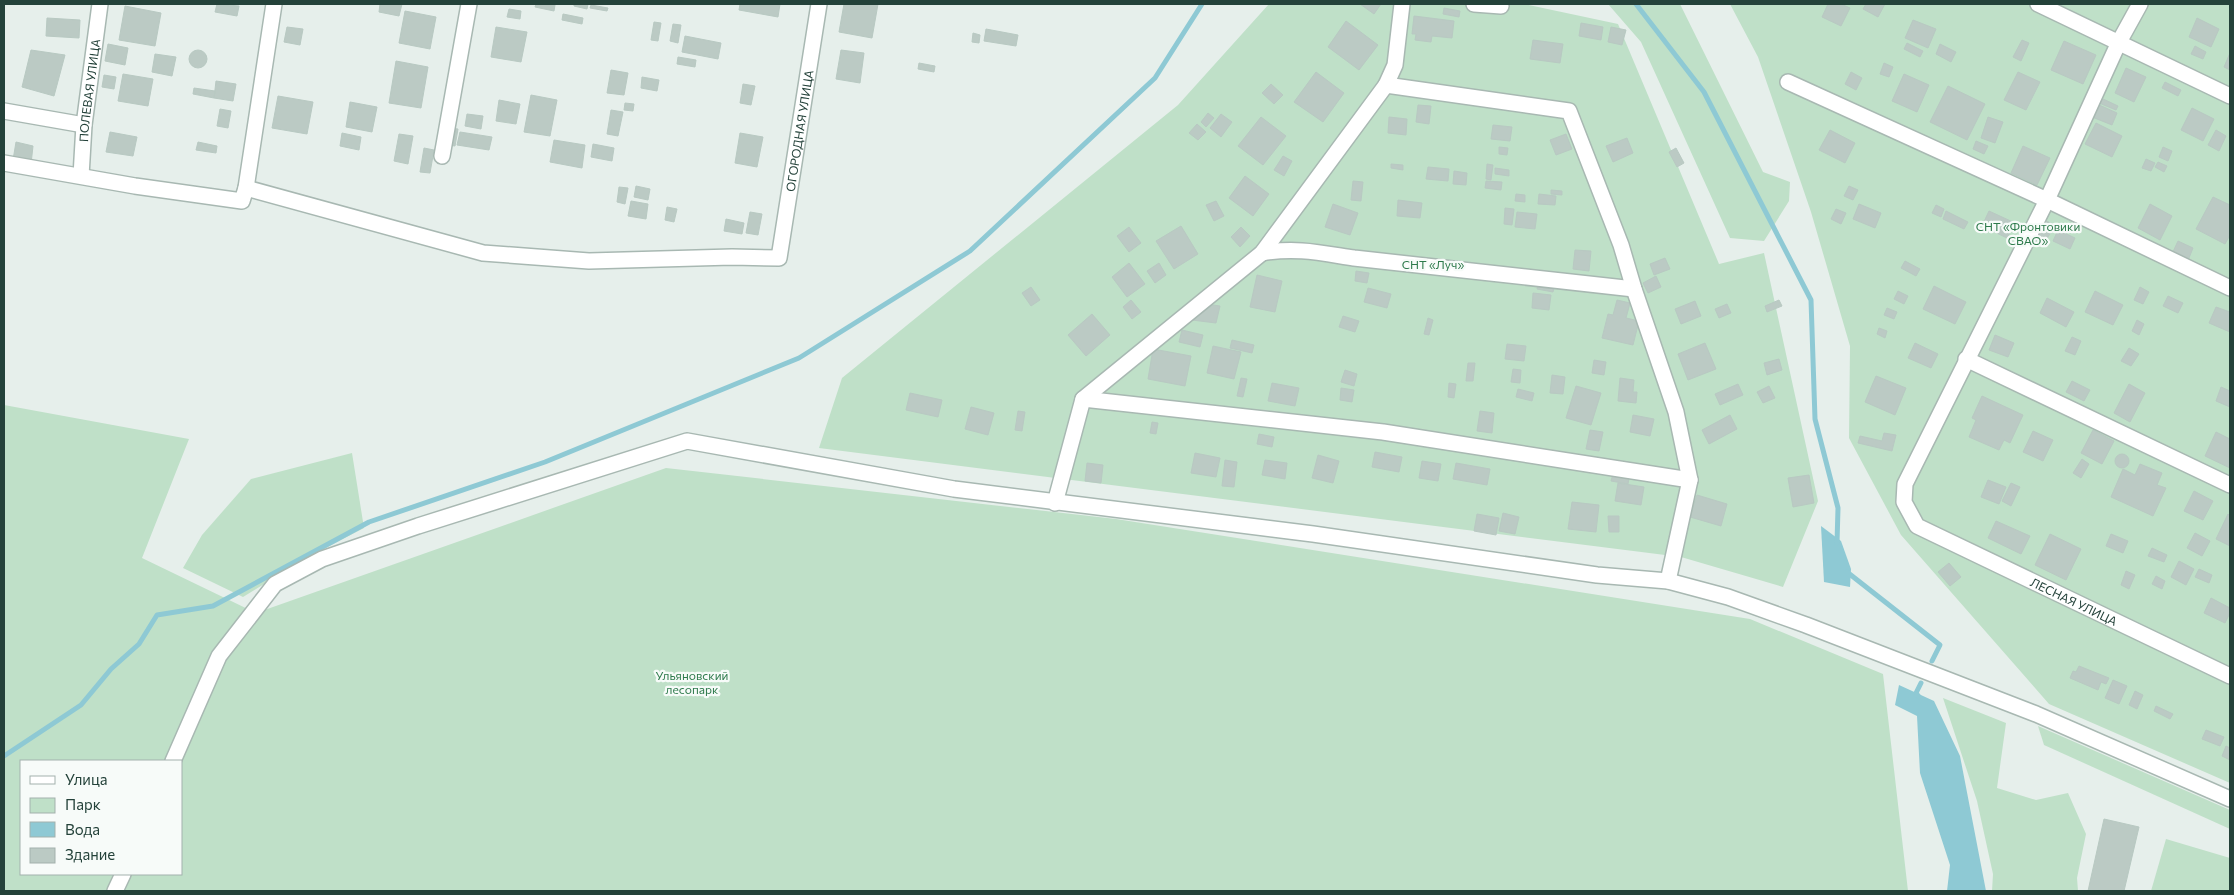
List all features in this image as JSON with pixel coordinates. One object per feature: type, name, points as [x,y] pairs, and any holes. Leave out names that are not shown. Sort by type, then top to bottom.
[{"type":"street","name":"ПОЛЕВАЯ УЛИЦА","points":[[81,176],[84,125],[100,4]]},
{"type":"street","points":[[4,164],[242,201],[246,188],[274,4]]},
{"type":"street","points":[[442,156],[469,4]]},
{"type":"street","name":"ОГОРОДНАЯ УЛИЦА","points":[[246,188],[483,253],[590,261],[732,257],[779,258],[819,4]]},
{"type":"street","points":[[1055,503],[1082,399],[1262,253],[1386,85],[1395,65],[1402,4]]},
{"type":"street","points":[[1474,4],[1501,6]]},
{"type":"street","points":[[2038,4],[2230,96]]},
{"type":"street","points":[[2140,4],[2119,42],[2046,200],[1966,359],[2230,485]]},
{"type":"street","points":[[1788,82],[2046,200],[2230,288]]},
{"type":"street","points":[[1386,85],[1569,111],[1621,245],[1676,412],[1690,480],[1668,582]]},
{"type":"street","points":[[4,112],[84,125]]},
{"type":"street","points":[[1262,253],[1285,249],[1308,250],[1364,259],[1634,289]]},
{"type":"street","name":"ЛЕСНАЯ УЛИЦА","points":[[1966,359],[1905,484],[1904,502],[1917,526],[2230,676]]},
{"type":"street","points":[[1082,399],[1383,432],[1690,480]]},
{"type":"street","points":[[172,760],[219,656],[275,584],[322,559],[418,526],[687,441],[954,489],[1313,534],[1597,575],[1668,582],[1728,597],[1806,625],[2036,714],[2230,799]]},
{"type":"street","points":[[115,891],[123,875]]},
{"type":"green space","name":"СНТ «Луч»","points":[[1269,4],[1524,4],[1618,24],[1719,264],[1764,253],[1818,501],[1783,587],[1681,557],[819,448],[842,378],[1178,105]]},
{"type":"green space","points":[[1608,4],[1680,4],[1763,172],[1790,182],[1789,201],[1764,241],[1730,238],[1641,42]]},
{"type":"green space","name":"СНТ «Фронтовики СВАО»","points":[[1730,4],[2230,4],[2230,783],[2049,704],[1901,535],[1849,438],[1850,346],[1811,212],[1758,57]]},
{"type":"green space","name":"Ульяновский лесопарк","points":[[4,405],[189,439],[142,558],[256,613],[666,468],[1116,519],[1750,619],[1883,674],[1908,891],[4,891]]},
{"type":"green space","points":[[352,453],[364,528],[310,556],[243,597],[183,568],[202,535],[251,479]]},
{"type":"green space","points":[[1943,698],[2006,723],[1997,788],[2036,800],[2068,793],[2086,834],[2077,878],[2078,891],[1992,891],[1993,874],[1977,801]]},
{"type":"green space","points":[[2038,726],[2230,810],[2230,829],[2044,745]]},
{"type":"green space","points":[[2166,839],[2230,858],[2230,891],[2151,891]]},
{"type":"water","points":[[1821,526],[1841,541],[1851,569],[1850,587],[1824,582]]},
{"type":"water","points":[[1899,685],[1934,701],[1960,756],[1986,891],[1947,891],[1950,865],[1920,773],[1917,716],[1895,705]]},
{"type":"building","points":[[217,4],[239,6],[237,16],[215,12]]},
{"type":"building","points":[[380,4],[402,4],[399,16],[379,12]]},
{"type":"building","points":[[536,4],[555,5],[554,11],[535,7]]},
{"type":"building","points":[[574,4],[588,4],[587,9],[574,6]]},
{"type":"building","points":[[740,4],[780,4],[778,17],[739,10]]},
{"type":"building","points":[[844,4],[878,4],[872,38],[839,32]]},
{"type":"building","points":[[1360,4],[1381,4],[1374,14]]},
{"type":"building","points":[[1828,4],[1841,4],[1850,8],[1841,26],[1822,17]]},
{"type":"building","points":[[1866,4],[1885,4],[1878,17],[1863,9]]},
{"type":"building","points":[[591,5],[608,8],[607,11],[590,8]]},
{"type":"building","points":[[125,6],[161,13],[155,46],[119,40]]},
{"type":"building","points":[[1444,8],[1460,11],[1459,17],[1443,14]]},
{"type":"building","points":[[509,9],[521,11],[520,19],[507,17]]},
{"type":"building","points":[[405,11],[436,17],[430,49],[399,43]]},
{"type":"building","points":[[563,14],[583,18],[582,24],[562,20]]},
{"type":"building","points":[[1414,16],[1454,21],[1452,38],[1432,36],[1431,42],[1415,40],[1416,34],[1412,34]]},
{"type":"building","points":[[47,18],[80,20],[79,38],[46,36]]},
{"type":"building","points":[[2197,18],[2219,29],[2211,47],[2189,37]]},
{"type":"building","points":[[1913,20],[1936,29],[1928,48],[1905,38]]},
{"type":"building","points":[[1346,21],[1378,45],[1359,70],[1328,47]]},
{"type":"building","points":[[654,22],[661,23],[658,41],[651,40]]},
{"type":"building","points":[[1581,23],[1603,27],[1601,40],[1579,36]]},
{"type":"building","points":[[673,24],[681,25],[678,43],[670,41]]},
{"type":"building","points":[[287,27],[303,29],[300,45],[284,42]]},
{"type":"building","points":[[496,27],[527,32],[521,62],[491,57]]},
{"type":"building","points":[[1611,27],[1626,30],[1622,45],[1608,42]]},
{"type":"building","points":[[986,29],[1018,35],[1016,46],[984,41]]},
{"type":"building","points":[[973,33],[980,35],[979,43],[972,42]]},
{"type":"building","points":[[685,36],[721,43],[718,59],[682,52]]},
{"type":"building","points":[[1533,40],[1563,44],[1560,63],[1530,59]]},
{"type":"building","points":[[2022,40],[2029,43],[2021,61],[2013,57]]},
{"type":"building","points":[[2064,41],[2096,55],[2083,84],[2051,70]]},
{"type":"building","points":[[1907,43],[1923,51],[1920,57],[1904,49]]},
{"type":"building","points":[[108,44],[128,48],[125,65],[105,61]]},
{"type":"building","points":[[1940,44],[1956,52],[1951,62],[1936,54]]},
{"type":"building","points":[[2195,46],[2206,52],[2203,59],[2191,54]]},
{"type":"building","points":[[31,50],[65,55],[54,96],[22,87]]},
{"type":"building","points":[[194,50],[202,50],[207,55],[205,66],[194,68],[189,63],[189,55]]},
{"type":"building","points":[[841,50],[864,53],[860,83],[836,79]]},
{"type":"building","points":[[2230,53],[2230,70],[2224,67]]},
{"type":"building","points":[[155,54],[176,57],[172,76],[152,72]]},
{"type":"building","points":[[678,57],[696,60],[695,67],[677,64]]},
{"type":"building","points":[[396,61],[428,67],[421,108],[389,103]]},
{"type":"building","points":[[919,63],[935,66],[934,72],[918,69]]},
{"type":"building","points":[[1884,63],[1893,67],[1889,77],[1880,74]]},
{"type":"building","points":[[2126,68],[2146,77],[2134,102],[2115,93]]},
{"type":"building","points":[[611,70],[628,73],[624,95],[607,93]]},
{"type":"building","points":[[1316,72],[1344,93],[1323,122],[1294,102]]},
{"type":"building","points":[[1851,72],[1862,78],[1856,90],[1845,84]]},
{"type":"building","points":[[2018,72],[2040,82],[2026,110],[2004,100]]},
{"type":"building","points":[[123,74],[153,79],[148,106],[118,101]]},
{"type":"building","points":[[1904,74],[1929,85],[1917,112],[1892,101]]},
{"type":"building","points":[[104,75],[116,77],[114,89],[102,87]]},
{"type":"building","points":[[642,77],[659,80],[657,91],[641,88]]},
{"type":"building","points":[[216,81],[236,84],[233,101],[214,98]]},
{"type":"building","points":[[2165,82],[2181,90],[2178,96],[2162,88]]},
{"type":"building","points":[[743,84],[755,86],[751,105],[740,103]]},
{"type":"building","points":[[1271,84],[1283,95],[1274,104],[1262,93]]},
{"type":"building","points":[[1948,86],[1985,104],[1967,140],[1930,122]]},
{"type":"building","points":[[194,88],[215,91],[214,98],[193,94]]},
{"type":"building","points":[[531,95],[557,100],[550,136],[524,132]]},
{"type":"building","points":[[278,96],[313,102],[307,134],[272,128]]},
{"type":"building","points":[[2101,98],[2118,106],[2116,110],[2099,103]]},
{"type":"building","points":[[499,100],[520,104],[516,124],[496,121]]},
{"type":"building","points":[[350,102],[377,107],[372,132],[346,127]]},
{"type":"building","points":[[625,103],[634,104],[633,111],[624,110]]},
{"type":"building","points":[[2097,104],[2117,113],[2112,125],[2092,117]]},
{"type":"building","points":[[1418,105],[1431,106],[1429,124],[1416,122]]},
{"type":"building","points":[[2192,108],[2214,119],[2203,141],[2181,130]]},
{"type":"building","points":[[220,109],[231,111],[228,128],[217,126]]},
{"type":"building","points":[[611,110],[623,112],[618,136],[607,134]]},
{"type":"building","points":[[1208,113],[1214,118],[1206,127],[1201,122]]},
{"type":"building","points":[[467,114],[483,116],[481,129],[465,126]]},
{"type":"building","points":[[1221,114],[1232,122],[1221,137],[1210,128]]},
{"type":"building","points":[[1261,117],[1286,136],[1263,165],[1238,146]]},
{"type":"building","points":[[1389,117],[1407,119],[1406,135],[1388,133]]},
{"type":"building","points":[[1988,117],[2003,122],[1995,143],[1981,138]]},
{"type":"building","points":[[2096,123],[2122,136],[2112,157],[2085,144]]},
{"type":"building","points":[[1197,124],[1206,132],[1198,140],[1189,133]]},
{"type":"building","points":[[1493,125],[1512,127],[1510,141],[1491,139]]},
{"type":"building","points":[[450,128],[458,129],[455,146],[447,145]]},
{"type":"building","points":[[1830,130],[1855,143],[1845,163],[1819,150]]},
{"type":"building","points":[[2216,130],[2226,136],[2219,151],[2208,145]]},
{"type":"building","points":[[110,132],[137,137],[133,156],[106,152]]},
{"type":"building","points":[[460,132],[492,137],[489,150],[457,145]]},
{"type":"building","points":[[342,133],[361,137],[359,150],[340,146]]},
{"type":"building","points":[[740,133],[763,137],[757,167],[735,163]]},
{"type":"building","points":[[399,134],[413,136],[408,164],[394,161]]},
{"type":"building","points":[[1566,134],[1572,149],[1556,155],[1550,140]]},
{"type":"building","points":[[1627,138],[1633,153],[1613,162],[1606,146]]},
{"type":"building","points":[[554,140],[585,145],[582,168],[550,162]]},
{"type":"building","points":[[1976,141],[1988,146],[1984,154],[1973,149]]},
{"type":"building","points":[[16,142],[33,146],[31,164],[13,160]]},
{"type":"building","points":[[198,142],[217,146],[216,153],[196,150]]},
{"type":"building","points":[[593,144],[614,148],[612,161],[591,157]]},
{"type":"building","points":[[2023,146],[2050,158],[2037,185],[2011,173]]},
{"type":"building","points":[[1499,147],[1508,148],[1507,155],[1499,154]]},
{"type":"building","points":[[2163,147],[2172,151],[2168,161],[2159,157]]},
{"type":"building","points":[[424,148],[434,150],[430,173],[420,172]]},
{"type":"building","points":[[1676,148],[1684,163],[1677,167],[1669,152]]},
{"type":"building","points":[[1283,156],[1292,161],[1284,176],[1274,170]]},
{"type":"building","points":[[2146,159],[2155,163],[2151,171],[2142,168]]},
{"type":"building","points":[[2158,162],[2167,166],[2164,172],[2155,167]]},
{"type":"building","points":[[1391,164],[1403,165],[1403,170],[1391,168]]},
{"type":"building","points":[[1487,164],[1493,165],[1491,180],[1486,179]]},
{"type":"building","points":[[1428,167],[1449,169],[1448,181],[1426,179]]},
{"type":"building","points":[[1495,168],[1509,170],[1509,176],[1495,174]]},
{"type":"building","points":[[1454,171],[1467,173],[1466,185],[1453,184]]},
{"type":"building","points":[[1245,176],[1269,194],[1253,216],[1229,198]]},
{"type":"building","points":[[1353,181],[1363,182],[1361,201],[1351,200]]},
{"type":"building","points":[[1486,181],[1502,182],[1501,190],[1485,188]]},
{"type":"building","points":[[636,186],[650,189],[648,200],[634,197]]},
{"type":"building","points":[[1849,186],[1858,190],[1853,200],[1844,196]]},
{"type":"building","points":[[619,187],[628,188],[625,204],[617,202]]},
{"type":"building","points":[[1551,190],[1562,191],[1562,195],[1551,194]]},
{"type":"building","points":[[1516,194],[1525,195],[1525,202],[1515,201]]},
{"type":"building","points":[[1539,194],[1556,196],[1555,205],[1538,204]]},
{"type":"building","points":[[2213,197],[2230,205],[2230,235],[2225,244],[2196,229]]},
{"type":"building","points":[[1398,200],[1422,203],[1420,218],[1397,216]]},
{"type":"building","points":[[631,201],[648,204],[646,219],[628,216]]},
{"type":"building","points":[[1216,201],[1224,216],[1214,221],[1206,205]]},
{"type":"building","points":[[1333,204],[1358,213],[1350,235],[1325,227]]},
{"type":"building","points":[[1859,204],[1881,213],[1875,228],[1853,219]]},
{"type":"building","points":[[2150,204],[2172,216],[2160,240],[2138,228]]},
{"type":"building","points":[[1936,205],[1944,209],[1941,217],[1932,213]]},
{"type":"building","points":[[667,207],[677,209],[674,222],[665,220]]},
{"type":"building","points":[[1505,208],[1514,209],[1512,225],[1504,224]]},
{"type":"building","points":[[1836,209],[1846,213],[1841,224],[1831,219]]},
{"type":"building","points":[[1946,211],[1968,222],[1964,229],[1943,219]]},
{"type":"building","points":[[1989,211],[2015,223],[2007,238],[1982,226]]},
{"type":"building","points":[[750,212],[762,214],[758,235],[746,233]]},
{"type":"building","points":[[1517,212],[1537,214],[1535,229],[1515,227]]},
{"type":"building","points":[[726,219],[744,223],[742,234],[724,231]]},
{"type":"building","points":[[2047,221],[2055,226],[2046,240],[2038,235]]},
{"type":"building","points":[[1181,226],[1198,254],[1174,269],[1156,241]]},
{"type":"building","points":[[1129,227],[1141,243],[1129,252],[1117,236]]},
{"type":"building","points":[[1241,227],[1250,236],[1240,247],[1231,237]]},
{"type":"building","points":[[2058,230],[2075,238],[2070,249],[2053,241]]},
{"type":"building","points":[[2178,241],[2193,248],[2187,263],[2171,256]]},
{"type":"building","points":[[1575,250],[1591,251],[1589,271],[1573,269]]},
{"type":"building","points":[[1665,258],[1670,269],[1654,275],[1650,264]]},
{"type":"building","points":[[1905,261],[1920,269],[1916,276],[1901,268]]},
{"type":"building","points":[[1129,263],[1145,284],[1127,297],[1112,277]]},
{"type":"building","points":[[1159,263],[1166,275],[1155,283],[1147,271]]},
{"type":"building","points":[[1356,271],[1369,273],[1367,283],[1355,281]]},
{"type":"building","points":[[1257,275],[1282,281],[1275,312],[1250,307]]},
{"type":"building","points":[[1656,276],[1661,287],[1648,293],[1643,283]]},
{"type":"building","points":[[1538,285],[1554,288],[1553,292],[1537,289]]},
{"type":"building","points":[[1934,286],[1966,302],[1955,324],[1923,309]]},
{"type":"building","points":[[1031,287],[1040,300],[1031,306],[1022,293]]},
{"type":"building","points":[[2140,287],[2149,292],[2143,304],[2134,300]]},
{"type":"building","points":[[1368,288],[1391,294],[1387,308],[1364,302]]},
{"type":"building","points":[[1898,291],[1908,296],[1904,304],[1894,299]]},
{"type":"building","points":[[2095,291],[2123,305],[2113,325],[2085,312]]},
{"type":"building","points":[[1533,293],[1551,295],[1549,310],[1532,308]]},
{"type":"building","points":[[2168,296],[2183,303],[2178,313],[2163,306]]},
{"type":"building","points":[[2047,298],[2074,312],[2066,327],[2040,313]]},
{"type":"building","points":[[1131,300],[1141,312],[1132,319],[1123,307]]},
{"type":"building","points":[[1617,300],[1630,303],[1626,318],[1639,321],[1633,345],[1602,338],[1608,314],[1613,315]]},
{"type":"building","points":[[1779,300],[1782,306],[1767,312],[1765,306]]},
{"type":"building","points":[[1695,301],[1701,316],[1681,324],[1675,309]]},
{"type":"building","points":[[1727,304],[1731,313],[1719,318],[1715,309]]},
{"type":"building","points":[[1213,305],[1220,306],[1216,323],[1192,320]]},
{"type":"building","points":[[2216,307],[2230,312],[2230,332],[2209,323]]},
{"type":"building","points":[[1887,308],[1897,312],[1894,319],[1884,315]]},
{"type":"building","points":[[1092,314],[1110,335],[1086,356],[1068,335]]},
{"type":"building","points":[[1343,316],[1359,321],[1355,332],[1339,327]]},
{"type":"building","points":[[1428,318],[1433,320],[1429,335],[1424,334]]},
{"type":"building","points":[[2137,320],[2144,324],[2139,335],[2132,331]]},
{"type":"building","points":[[1879,328],[1887,331],[1885,338],[1877,334]]},
{"type":"building","points":[[1182,330],[1203,335],[1200,347],[1179,342]]},
{"type":"building","points":[[1995,335],[2014,343],[2008,357],[1989,350]]},
{"type":"building","points":[[2072,337],[2081,341],[2075,355],[2065,351]]},
{"type":"building","points":[[1232,340],[1254,345],[1252,353],[1230,348]]},
{"type":"building","points":[[1705,343],[1716,369],[1688,380],[1678,354]]},
{"type":"building","points":[[1915,343],[1938,354],[1931,368],[1908,358]]},
{"type":"building","points":[[1507,344],[1526,346],[1524,361],[1505,359]]},
{"type":"building","points":[[1213,346],[1241,352],[1234,379],[1207,373]]},
{"type":"building","points":[[2129,348],[2139,354],[2131,366],[2121,361]]},
{"type":"building","points":[[1153,349],[1191,356],[1185,386],[1148,379]]},
{"type":"building","points":[[1779,359],[1782,370],[1767,375],[1764,363]]},
{"type":"building","points":[[1594,360],[1606,362],[1604,375],[1592,373]]},
{"type":"building","points":[[1468,363],[1475,363],[1473,381],[1466,381]]},
{"type":"building","points":[[1513,369],[1521,370],[1520,383],[1511,382]]},
{"type":"building","points":[[1345,370],[1357,374],[1354,386],[1341,382]]},
{"type":"building","points":[[1552,375],[1565,377],[1563,394],[1550,393]]},
{"type":"building","points":[[1876,376],[1906,388],[1895,415],[1865,402]]},
{"type":"building","points":[[1241,378],[1247,379],[1243,397],[1237,396]]},
{"type":"building","points":[[1620,378],[1634,380],[1633,392],[1637,392],[1636,403],[1618,401]]},
{"type":"building","points":[[2072,381],[2090,390],[2084,401],[2066,392]]},
{"type":"building","points":[[1272,383],[1299,388],[1295,406],[1268,401]]},
{"type":"building","points":[[1449,383],[1456,384],[1454,398],[1448,397]]},
{"type":"building","points":[[1738,384],[1743,395],[1720,405],[1715,394]]},
{"type":"building","points":[[2129,384],[2145,393],[2130,422],[2114,413]]},
{"type":"building","points":[[1576,386],[1601,393],[1591,425],[1566,418]]},
{"type":"building","points":[[1769,386],[1775,398],[1763,403],[1757,392]]},
{"type":"building","points":[[2221,387],[2230,391],[2230,407],[2216,401]]},
{"type":"building","points":[[1341,388],[1354,390],[1352,402],[1340,400]]},
{"type":"building","points":[[1518,389],[1534,393],[1532,401],[1516,397]]},
{"type":"building","points":[[910,393],[942,400],[938,417],[906,410]]},
{"type":"building","points":[[1982,396],[2023,415],[2010,443],[2004,440],[1999,450],[1969,437],[1976,420],[1972,418]]},
{"type":"building","points":[[971,407],[994,413],[988,435],[965,429]]},
{"type":"building","points":[[1018,411],[1025,412],[1022,431],[1015,430]]},
{"type":"building","points":[[1480,411],[1494,413],[1492,433],[1477,431]]},
{"type":"building","points":[[1633,415],[1654,419],[1650,436],[1630,432]]},
{"type":"building","points":[[1730,415],[1737,429],[1709,444],[1702,430]]},
{"type":"building","points":[[1152,422],[1158,423],[1156,434],[1150,433]]},
{"type":"building","points":[[1590,430],[1603,432],[1599,451],[1586,449]]},
{"type":"building","points":[[2093,430],[2114,441],[2102,464],[2081,453]]},
{"type":"building","points":[[2033,431],[2053,440],[2043,461],[2023,452]]},
{"type":"building","points":[[2216,432],[2230,439],[2230,468],[2205,456]]},
{"type":"building","points":[[1884,433],[1896,435],[1892,451],[1858,443],[1860,436],[1882,441]]},
{"type":"building","points":[[1259,434],[1274,437],[1272,447],[1257,444]]},
{"type":"building","points":[[1375,452],[1402,457],[1399,472],[1372,467]]},
{"type":"building","points":[[1195,453],[1220,458],[1216,477],[1191,473]]},
{"type":"building","points":[[2122,454],[2127,456],[2129,461],[2127,466],[2122,468],[2117,466],[2115,461],[2117,456]]},
{"type":"building","points":[[1318,455],[1339,461],[1333,483],[1312,478]]},
{"type":"building","points":[[2082,459],[2089,464],[2081,478],[2073,473]]},
{"type":"building","points":[[1225,460],[1237,462],[1234,487],[1222,486]]},
{"type":"building","points":[[1265,460],[1287,463],[1285,479],[1262,475]]},
{"type":"building","points":[[1422,461],[1441,464],[1438,481],[1419,478]]},
{"type":"building","points":[[1087,463],[1103,465],[1101,483],[1085,481]]},
{"type":"building","points":[[1456,463],[1490,469],[1487,485],[1453,479]]},
{"type":"building","points":[[2140,464],[2162,473],[2157,485],[2166,488],[2153,516],[2111,497],[2123,469],[2135,475]]},
{"type":"building","points":[[1614,470],[1630,473],[1628,484],[1611,481]]},
{"type":"building","points":[[1809,475],[1814,503],[1793,507],[1788,478]]},
{"type":"building","points":[[1988,480],[2006,487],[1999,504],[1981,497]]},
{"type":"building","points":[[1618,483],[1644,487],[1641,505],[1615,501]]},
{"type":"building","points":[[2011,483],[2020,487],[2011,506],[2002,501]]},
{"type":"building","points":[[2194,491],[2213,501],[2203,520],[2184,511]]},
{"type":"building","points":[[1697,495],[1727,504],[1721,526],[1690,517]]},
{"type":"building","points":[[1572,502],[1599,505],[1596,532],[1568,529]]},
{"type":"building","points":[[1503,513],[1519,517],[1515,534],[1499,531]]},
{"type":"building","points":[[1477,514],[1499,518],[1496,535],[1474,531]]},
{"type":"building","points":[[2228,514],[2230,516],[2230,546],[2216,539]]},
{"type":"building","points":[[1608,516],[1619,516],[1619,532],[1609,532]]},
{"type":"building","points":[[1996,521],[2030,536],[2021,554],[1988,538]]},
{"type":"building","points":[[2195,533],[2210,541],[2202,556],[2187,548]]},
{"type":"building","points":[[2050,534],[2081,549],[2066,580],[2035,565]]},
{"type":"building","points":[[2111,534],[2128,541],[2123,553],[2106,546]]},
{"type":"building","points":[[2152,548],[2167,555],[2164,562],[2148,556]]},
{"type":"building","points":[[2179,561],[2194,569],[2186,585],[2171,577]]},
{"type":"building","points":[[1949,563],[1961,577],[1950,586],[1938,572]]},
{"type":"building","points":[[2199,569],[2212,575],[2209,583],[2195,577]]},
{"type":"building","points":[[2126,571],[2135,575],[2129,589],[2121,585]]},
{"type":"building","points":[[2156,576],[2165,581],[2162,589],[2152,584]]},
{"type":"building","points":[[2211,598],[2230,608],[2230,613],[2225,623],[2204,613]]},
{"type":"building","points":[[2079,666],[2109,678],[2106,684],[2101,682],[2098,690],[2070,678],[2073,671],[2076,672]]},
{"type":"building","points":[[2113,680],[2127,686],[2119,704],[2105,698]]},
{"type":"building","points":[[2135,691],[2143,695],[2137,709],[2129,705]]},
{"type":"building","points":[[2156,706],[2173,714],[2170,719],[2154,711]]},
{"type":"building","points":[[2206,730],[2224,737],[2220,746],[2202,739]]},
{"type":"building","points":[[2226,746],[2230,748],[2230,760],[2222,756]]},
{"type":"building","points":[[2104,819],[2139,827],[2124,891],[2088,891]]},
{"type":"waterway","points":[[4,756],[81,705],[111,669],[139,644],[157,615],[213,606],[369,522],[545,462],[799,358],[970,251],[1155,78],[1202,4]]},
{"type":"waterway","points":[[1636,4],[1704,92],[1811,300],[1815,419],[1838,508],[1837,543]]},
{"type":"waterway","points":[[1847,572],[1940,645],[1932,661]]},
{"type":"waterway","points":[[1919,697],[1916,693],[1921,683]]}]
